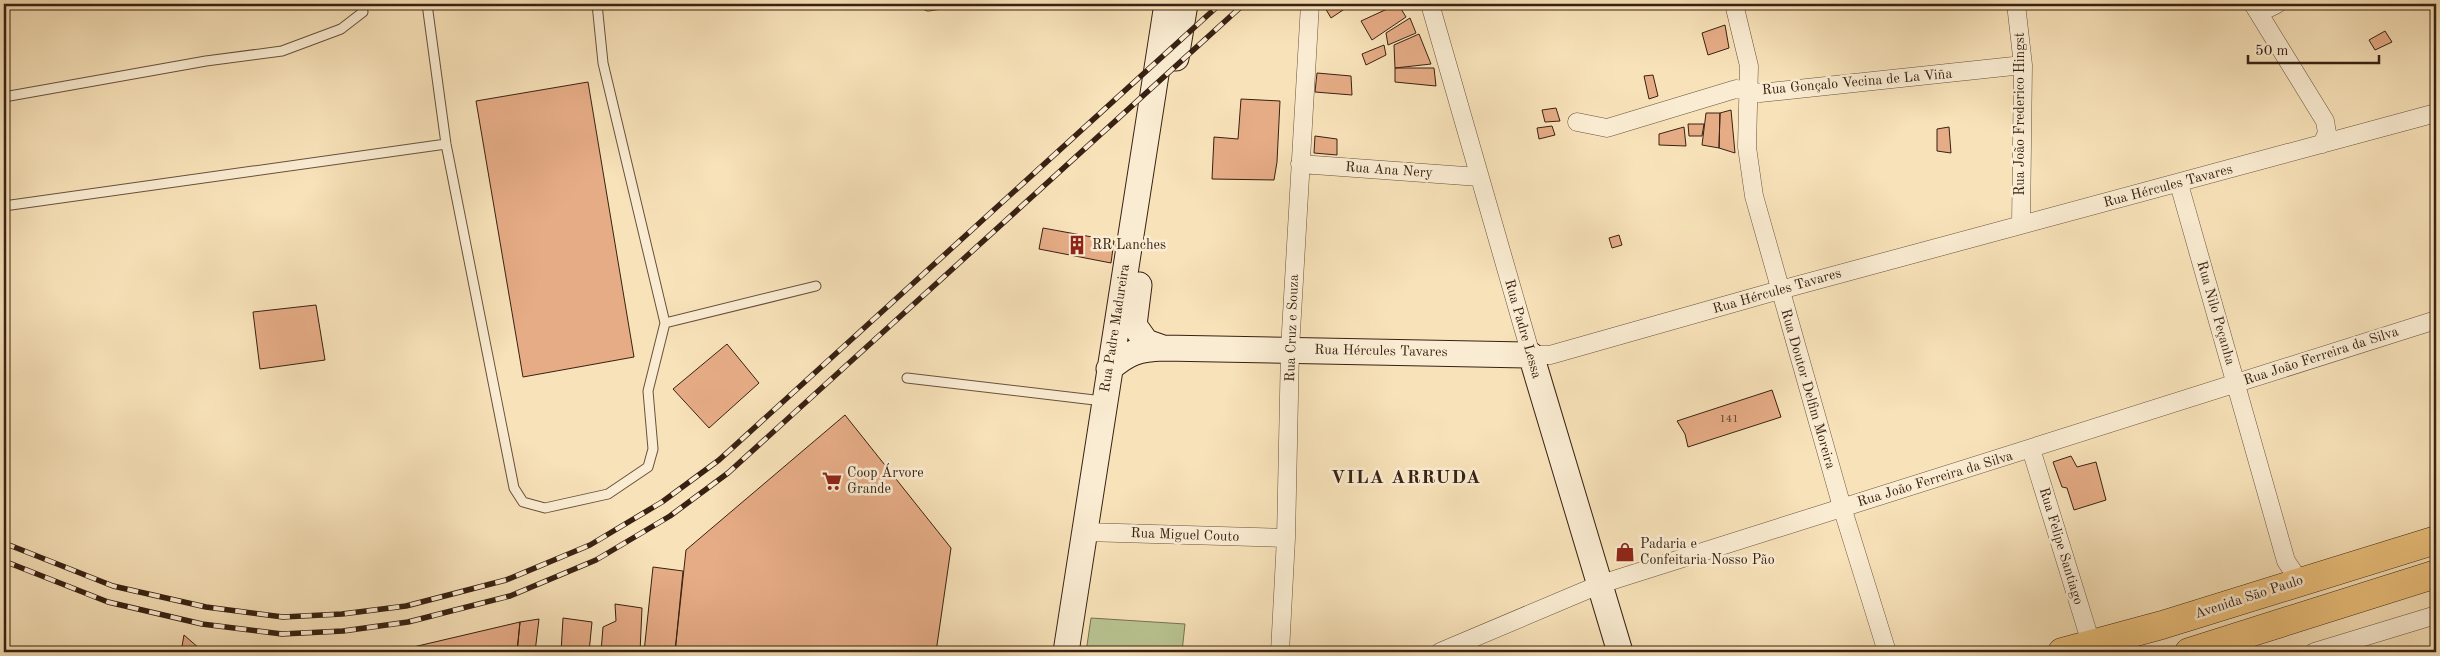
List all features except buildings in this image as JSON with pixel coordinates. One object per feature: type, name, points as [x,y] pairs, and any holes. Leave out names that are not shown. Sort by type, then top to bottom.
[{"type":"main road","name":"Rua Padre Madureira","points":[[1066,652],[1167,4]]},
{"type":"main road","name":"Rua Padre Madureira","points":[[1163,348],[1146,342],[1134,325],[1134,314],[1185,4]]},
{"type":"main road","name":"Rua Hércules Tavares","points":[[1109,369],[1121,358],[1140,349],[1163,348],[1531,355]]},
{"type":"main road","name":"Rua Padre Lessa","points":[[1531,355],[1620,652]]},
{"type":"main road","name":"Avenida São Paulo","points":[[2062,652],[2162,625],[2436,540]]},
{"type":"main road","points":[[2189,652],[2436,574]]},
{"type":"street","name":"Rua Cruz e Souza","points":[[1280,652],[1286,538],[1290,349],[1310,4]]},
{"type":"street","name":"Rua Padre Lessa","points":[[1433,4],[1479,176],[1531,355]]},
{"type":"street","name":"Rua Doutor Delfim Moreira","points":[[1734,4],[1749,66],[1747,147],[1754,196],[1842,508],[1887,652]]},
{"type":"street","name":"Rua João Frederico Hingst","points":[[2016,4],[2022,65],[2021,224]]},
{"type":"street","points":[[2277,4],[2256,8],[2325,121],[2327,133],[2322,144]]},
{"type":"street","name":"Rua Gonçalo Vecina de La Viña","points":[[1577,122],[1607,128],[1736,89],[1760,93],[2022,65]]},
{"type":"street","name":"Rua Hércules Tavares","points":[[1531,355],[1550,355],[2021,224],[2179,184],[2436,113]]},
{"type":"street","name":"Rua Ana Nery","points":[[1300,164],[1479,176]]},
{"type":"street","name":"Rua Nilo Peçanha","points":[[2179,184],[2286,561],[2294,573],[2303,580]]},
{"type":"street","name":"Rua João Ferreira da Silva","points":[[1440,652],[1601,584],[2436,320]]},
{"type":"street","name":"Rua Felipe Santiago","points":[[2031,449],[2090,644]]},
{"type":"street","name":"Rua Miguel Couto","points":[[1085,532],[1286,538]]},
{"type":"street","points":[[2326,651],[2436,615]]},
{"type":"lane","points":[[427,4],[446,144],[514,488],[523,502],[545,508],[608,494],[648,467],[653,449],[648,392],[665,323],[603,63],[597,4]]},
{"type":"lane","points":[[927,4],[928,6],[941,4]]},
{"type":"lane","points":[[4,97],[206,61],[282,50],[341,29],[362,12]]},
{"type":"lane","points":[[4,206],[446,144]]},
{"type":"lane","points":[[665,323],[816,286]]},
{"type":"lane","points":[[907,378],[1104,401]]},
{"type":"green space","points":[[1091,618],[1185,624],[1182,652],[1086,652]]},
{"type":"railway","points":[[4,543],[113,586],[206,607],[283,617],[342,614],[406,606],[506,580],[590,545],[662,502],[719,460],[1220,4]]},
{"type":"railway","points":[[4,561],[108,602],[202,624],[282,634],[343,631],[408,622],[510,596],[596,560],[670,516],[728,473],[1244,4]]},
{"type":"place","name":"RR Lanches","points":[[1077,245]]},
{"type":"place","name":"Coop Árvore Grande","points":[[832,481]]},
{"type":"place","name":"Padaria e Confeitaria Nosso Pão","points":[[1625,552]]},
{"type":"district","name":"VILA ARRUDA","points":[[1406,478]]}]
